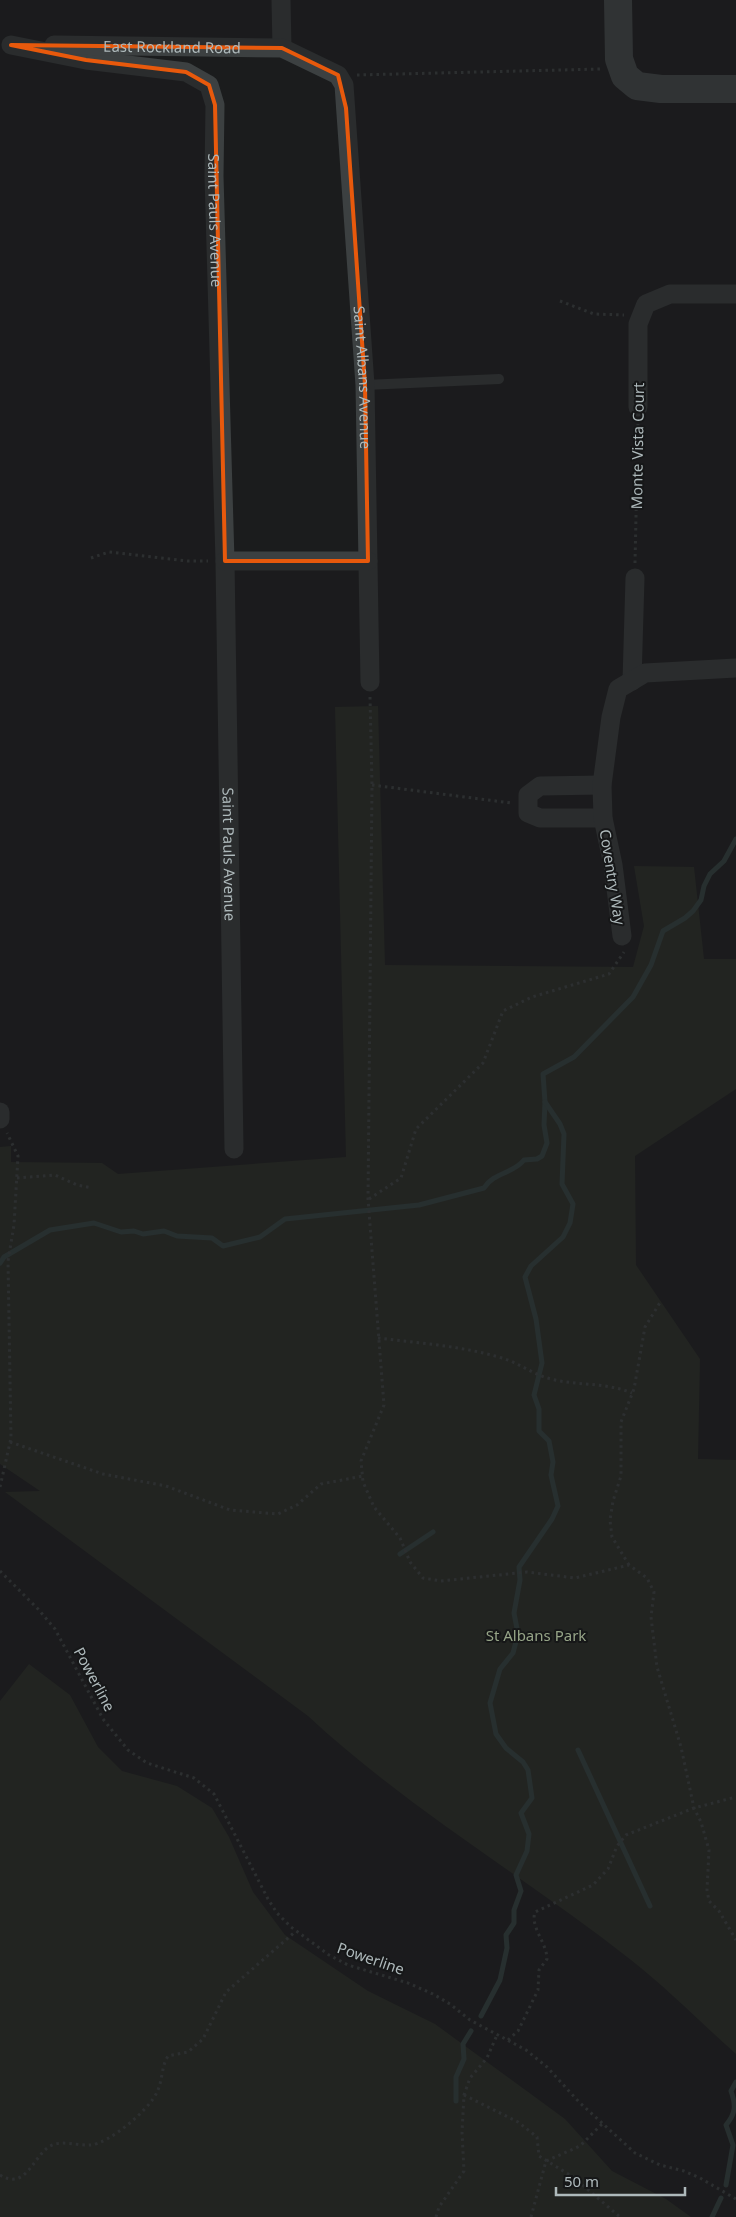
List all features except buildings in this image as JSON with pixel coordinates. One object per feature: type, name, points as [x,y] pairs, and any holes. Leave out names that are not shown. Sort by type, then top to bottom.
[{"type":"street","points":[[281,0],[282,48]]},
{"type":"street","points":[[618,0],[619,59],[614,72],[637,86],[736,89]]},
{"type":"street","name":"East Rockland Road","points":[[5,44],[282,48],[338,75]]},
{"type":"street","name":"Saint Pauls Avenue","points":[[5,44],[86,60],[186,72],[210,85],[215,105],[214,176],[224,561],[234,1149]]},
{"type":"street","name":"Saint Albans Avenue","points":[[338,75],[344,85],[366,385],[370,682]]},
{"type":"street","points":[[643,312],[646,304],[670,294],[736,294]]},
{"type":"street","name":"Monte Vista Court","points":[[638,407],[638,324],[643,312]]},
{"type":"street","points":[[224,561],[368,561]]},
{"type":"street","points":[[632,681],[635,578]]},
{"type":"street","name":"Coventry Way","points":[[622,936],[613,865],[603,818],[602,785],[611,717],[618,689],[645,674],[736,668]]},
{"type":"street","name":"Coventry Way","points":[[602,785],[540,786],[528,796],[528,813],[540,818],[603,818]]},
{"type":"street","points":[[0,1112],[0,1120]]},
{"type":"lane","points":[[366,385],[499,379]]},
{"type":"path","points":[[358,75],[614,72]]},
{"type":"path","points":[[560,301],[594,314],[621,315],[643,312]]},
{"type":"path","name":"Monte Vista Court","points":[[635,578],[638,407]]},
{"type":"path","points":[[90,558],[109,552],[188,561]]},
{"type":"path","points":[[370,682],[372,785],[368,1199],[384,1405],[361,1461],[363,1476],[374,1507],[400,1538],[410,1562],[424,1578],[441,1581],[509,1572],[527,1572],[575,1578],[629,1565]]},
{"type":"path","points":[[372,785],[507,803]]},
{"type":"path","points":[[368,1199],[401,1178],[416,1129],[482,1063],[502,1011],[532,996],[609,974],[625,951],[622,936]]},
{"type":"path","points":[[0,1120],[17,1150],[14,1225],[8,1261],[10,1442],[0,1487]]},
{"type":"path","points":[[17,1178],[55,1175],[77,1185],[92,1188]]},
{"type":"path","points":[[660,1301],[645,1327],[639,1368],[621,1422],[621,1476],[613,1501],[610,1520],[612,1536],[629,1565],[647,1578],[654,1592],[651,1617],[657,1667],[681,1747],[694,1808],[709,1850],[707,1890],[709,1901],[719,1911],[736,1940]]},
{"type":"path","points":[[378,1338],[449,1346],[502,1358],[547,1379],[577,1384],[608,1385],[632,1393]]},
{"type":"path","points":[[10,1442],[103,1474],[166,1486],[230,1510],[278,1514],[297,1505],[322,1484],[363,1476]]},
{"type":"path","name":"Powerline","points":[[0,1572],[38,1609],[55,1629],[103,1719],[128,1750],[147,1763],[194,1778],[214,1794],[268,1899],[277,1913],[296,1931],[329,1956],[348,1965],[400,1980],[433,1994],[470,2020],[526,2050],[547,2067],[579,2102],[635,2153],[648,2160],[684,2171],[736,2199]]},
{"type":"path","points":[[508,2040],[518,2031],[538,1990],[539,1970],[547,1959],[544,1944],[535,1923],[535,1912],[594,1885],[608,1869],[617,1846],[626,1835],[694,1808],[736,1797]]},
{"type":"path","points":[[0,2176],[13,2180],[20,2179],[46,2148],[58,2143],[92,2145],[113,2135],[142,2113],[157,2092],[163,2064],[168,2056],[188,2052],[203,2039],[226,1992],[296,1931]]},
{"type":"path","points":[[436,2217],[439,2207],[464,2171],[462,2132],[464,2095],[470,2078],[487,2058],[497,2035]]},
{"type":"path","points":[[464,2095],[518,2122],[537,2137],[539,2156],[573,2177],[620,2217]]},
{"type":"path","points":[[546,2161],[580,2146],[603,2123]]},
{"type":"path","points":[[531,2217],[546,2161]]},
{"type":"highlighted area","points":[[11,45],[282,48],[338,75],[346,108],[365,385],[368,561],[225,561],[215,105],[209,85],[186,72],[86,60]]},
{"type":"green space","name":"St Albans Park","points":[[378,706],[385,965],[633,967],[644,926],[634,866],[694,867],[704,959],[736,959],[736,1089],[635,1156],[636,1265],[700,1359],[698,1459],[736,1460],[736,2054],[645,1971],[591,1929],[426,1812],[385,1781],[308,1716],[5,1492],[40,1491],[0,1464],[0,1147],[11,1146],[11,1162],[102,1163],[118,1174],[346,1157],[335,707]]},
{"type":"green space","points":[[29,1664],[70,1695],[98,1747],[122,1771],[177,1786],[212,1808],[229,1837],[253,1892],[285,1935],[368,1991],[435,2024],[565,2119],[612,2171],[666,2199],[691,2217],[0,2217],[0,1701]]},
{"type":"waterway","points":[[0,1263],[4,1257],[50,1230],[94,1223],[121,1232],[134,1231],[143,1234],[164,1231],[177,1236],[212,1238],[223,1246],[260,1237],[285,1219],[419,1205],[484,1188],[493,1179],[520,1165],[524,1160],[537,1159],[542,1156],[547,1143],[544,1125],[543,1074],[574,1057],[633,997],[651,965],[663,931],[693,911],[701,900],[704,886],[710,874],[724,861],[736,839]]},
{"type":"waterway","points":[[481,2016],[500,1980],[507,1948],[506,1935],[514,1923],[514,1910],[521,1891],[516,1875],[527,1851],[529,1834],[521,1813],[532,1798],[528,1770],[523,1762],[506,1748],[496,1734],[490,1703],[500,1669],[513,1653],[518,1634],[514,1613],[520,1580],[519,1567],[552,1519],[558,1506],[551,1475],[553,1462],[549,1441],[539,1431],[539,1409],[534,1395],[542,1363],[536,1319],[525,1277],[531,1266],[563,1237],[570,1223],[573,1204],[562,1184],[564,1134],[560,1124],[545,1102]]},
{"type":"waterway","points":[[400,1554],[433,1532]]},
{"type":"waterway","points":[[578,1750],[650,1906]]},
{"type":"waterway","points":[[456,2101],[456,2077],[464,2059],[463,2044],[471,2031]]},
{"type":"waterway","points":[[726,2185],[733,2145],[726,2125],[733,2113],[734,2101],[731,2091],[736,2082]]},
{"type":"waterway","points":[[712,2217],[721,2198]]}]
